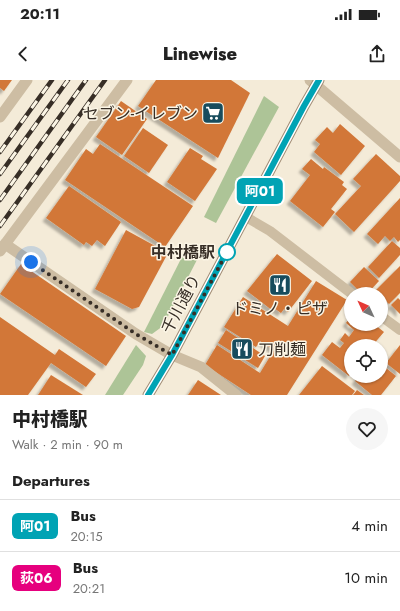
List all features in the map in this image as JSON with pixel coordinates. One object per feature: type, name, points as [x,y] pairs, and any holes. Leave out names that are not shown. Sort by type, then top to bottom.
[{"type":"main road","name":"千川通り","points":[[148,395],[172,355],[246,217],[315,82]]},
{"type":"street","points":[[0,117],[27,80]]},
{"type":"street","points":[[127,80],[2,248],[136,334],[172,355],[201,368],[236,395]]},
{"type":"street","points":[[315,82],[400,157]]},
{"type":"lane","points":[[246,217],[270,231],[344,288]]},
{"type":"lane","points":[[388,321],[400,330]]},
{"type":"green space","points":[[264,96],[279,107],[216,223],[204,217]]},
{"type":"green space","points":[[188,245],[201,252],[163,326],[152,334],[144,332]]},
{"type":"green space","points":[[136,345],[146,356],[143,365],[123,395],[105,395]]},
{"type":"building","points":[[0,80],[12,80],[4,91],[0,88]]},
{"type":"building","points":[[156,80],[231,80],[250,93],[218,158],[138,106]]},
{"type":"building","points":[[121,101],[147,119],[122,155],[96,137]]},
{"type":"building","points":[[340,124],[365,146],[341,175],[314,152],[320,144],[315,140],[327,127],[333,133]]},
{"type":"building","points":[[143,128],[168,145],[149,173],[124,156]]},
{"type":"building","points":[[100,144],[193,206],[165,247],[65,180],[86,149],[93,154]]},
{"type":"building","points":[[190,148],[203,156],[201,159],[217,169],[195,201],[167,182]]},
{"type":"building","points":[[376,154],[400,176],[400,181],[354,232],[335,214],[361,186],[353,179]]},
{"type":"building","points":[[311,159],[323,169],[324,167],[344,182],[342,185],[347,189],[331,209],[335,212],[323,227],[290,201],[310,175],[302,169]]},
{"type":"building","points":[[69,186],[121,222],[105,246],[97,240],[92,246],[86,242],[84,245],[46,218]]},
{"type":"building","points":[[400,198],[400,240],[398,242],[394,237],[390,241],[385,236],[378,244],[367,234]]},
{"type":"building","points":[[126,230],[168,253],[139,307],[132,309],[95,289]]},
{"type":"building","points":[[392,241],[400,248],[400,255],[379,278],[368,267]]},
{"type":"building","points":[[277,254],[312,281],[288,312],[284,309],[281,313],[274,308],[273,311],[247,291]]},
{"type":"building","points":[[21,264],[126,336],[106,366],[0,294]]},
{"type":"building","points":[[400,266],[400,293],[389,304],[388,287],[379,287]]},
{"type":"building","points":[[364,267],[379,281],[373,287],[355,287],[350,282]]},
{"type":"building","points":[[316,281],[344,298],[344,305],[287,395],[251,395],[205,365],[217,345],[260,373],[274,350],[260,341],[256,347],[224,327],[243,297],[288,326]]},
{"type":"building","points":[[398,298],[400,300],[400,314],[391,305]]},
{"type":"building","points":[[0,317],[55,355],[59,349],[96,374],[86,387],[51,363],[28,395],[0,395]]},
{"type":"building","points":[[226,330],[265,356],[258,368],[218,343]]},
{"type":"building","points":[[353,331],[384,332],[378,339],[344,339],[344,343],[340,340],[345,333],[349,337]]},
{"type":"building","points":[[332,342],[340,348],[344,343],[344,372],[322,355]]},
{"type":"building","points":[[400,345],[400,374],[388,365],[388,360]]},
{"type":"building","points":[[322,366],[355,391],[352,395],[299,395]]},
{"type":"building","points":[[388,370],[396,376],[381,395],[372,395],[357,383],[388,383]]},
{"type":"building","points":[[51,375],[83,395],[38,395]]},
{"type":"building","points":[[198,380],[221,395],[188,395]]},
{"type":"building","points":[[357,390],[364,395],[353,395]]},
{"type":"railway","points":[[0,152],[52,80]]},
{"type":"railway","points":[[0,174],[68,80]]},
{"type":"railway","points":[[0,200],[86,80]]},
{"type":"railway","points":[[0,226],[105,80]]},
{"type":"bus line","name":"阿01","points":[[148,395],[172,355],[319,80]]},
{"type":"place","name":"セブン-イレブン","points":[[213,113]]},
{"type":"place","name":"中村橋駅","points":[[227,252]]},
{"type":"place","name":"ドミノ・ピザ","points":[[280,285]]},
{"type":"place","name":"刀削麺","points":[[242,349]]},
{"type":"route","points":[[31,262],[136,334],[172,355],[227,252]]}]
